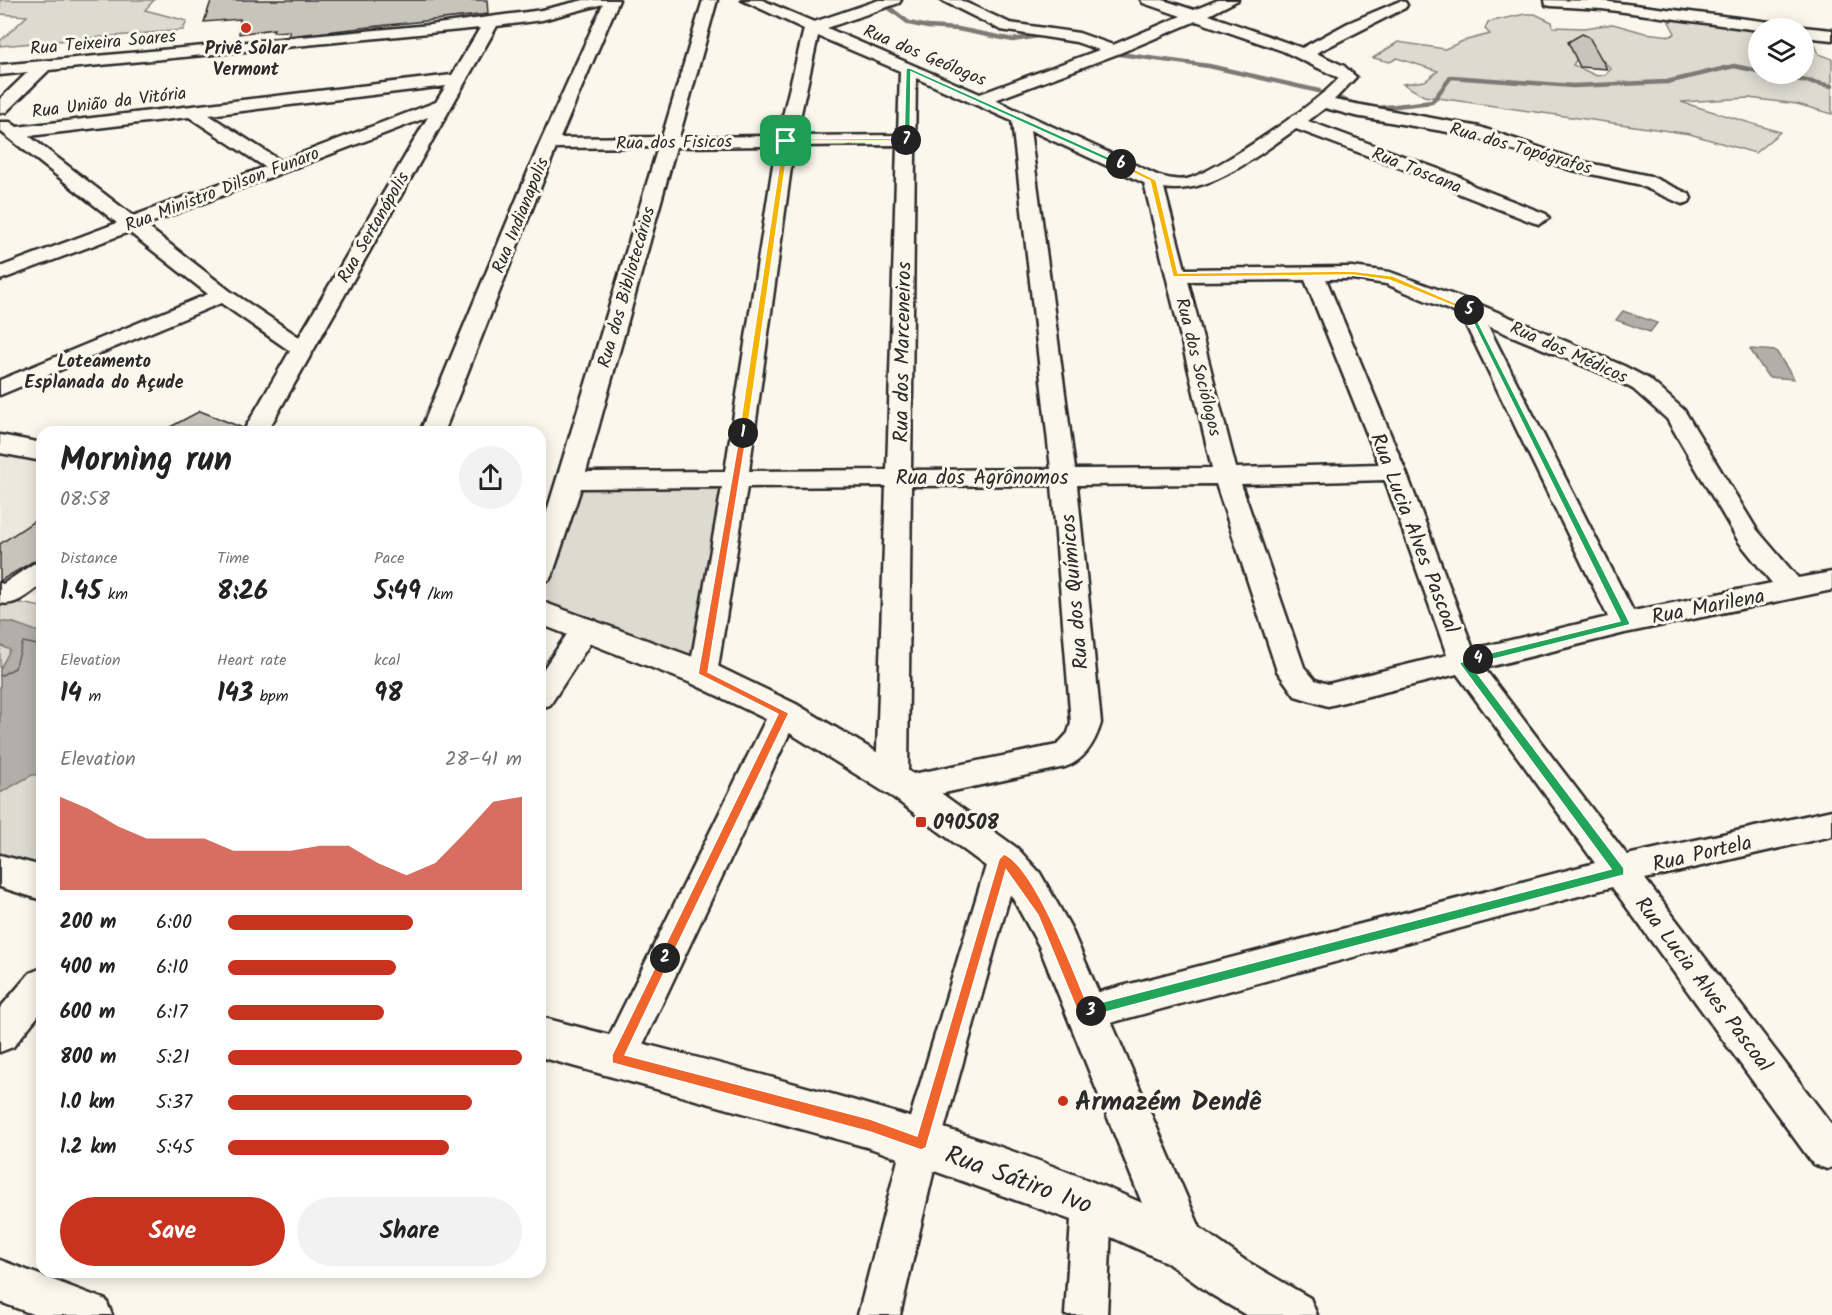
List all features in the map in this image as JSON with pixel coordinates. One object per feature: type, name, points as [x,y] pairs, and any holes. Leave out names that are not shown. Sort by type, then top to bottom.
[{"type":"street","name":"Rua Teixeira Soares","points":[[0,70],[570,10],[602,0]]},
{"type":"street","name":"Rua Indianapolis","points":[[434,426],[549,143],[612,0]]},
{"type":"street","name":"Rua dos Bibliotecários","points":[[546,555],[571,480],[710,0]]},
{"type":"street","name":"Rua dos Geólogos","points":[[749,0],[1020,118]]},
{"type":"street","points":[[703,674],[736,478],[786,141],[812,28],[894,0]]},
{"type":"street","points":[[948,0],[1006,27],[1079,38],[1114,50]]},
{"type":"street","points":[[1020,118],[1153,180],[1179,185],[1198,181],[1294,122],[1347,81],[1347,74],[1302,54],[1148,0]]},
{"type":"street","points":[[980,100],[1114,50],[1231,0]]},
{"type":"street","points":[[1725,0],[1730,22]]},
{"type":"street","points":[[1551,2],[1590,3],[1748,24]]},
{"type":"street","points":[[1302,54],[1353,26],[1400,5]]},
{"type":"street","name":"Rua Sertanópolis","points":[[258,426],[459,79],[490,18]]},
{"type":"street","points":[[1814,33],[1832,35]]},
{"type":"street","points":[[0,108],[44,66]]},
{"type":"street","name":"Rua dos Marceneiros","points":[[899,783],[899,477],[908,69]]},
{"type":"street","name":"Rua União da Vitória","points":[[7,128],[193,112],[459,79]]},
{"type":"street","name":"Rua dos Topógrafos","points":[[1322,102],[1354,111],[1474,131],[1574,165],[1643,180],[1683,198]]},
{"type":"street","name":"Rua Ministro Dilson Funaro","points":[[0,274],[444,105]]},
{"type":"street","points":[[193,112],[278,167]]},
{"type":"street","name":"Rua dos Químicos","points":[[899,783],[1065,755],[1076,748],[1082,738],[1086,723],[1064,478],[1020,118]]},
{"type":"street","name":"Rua Toscana","points":[[1294,122],[1453,181],[1467,190],[1539,218]]},
{"type":"street","points":[[7,128],[223,295],[302,349]]},
{"type":"street","name":"Rua dos Fisicos","points":[[549,143],[908,140]]},
{"type":"street","name":"Rua dos Sociólogos","points":[[1153,180],[1226,476],[1291,671],[1305,688]]},
{"type":"street","name":"Rua Lucia Alves Pascoal","points":[[1313,273],[1394,472],[1464,663],[1827,1150]]},
{"type":"street","name":"Rua dos Médicos","points":[[1175,275],[1352,273],[1390,278],[1468,308],[1616,371],[1659,398],[1677,415],[1748,536],[1792,589]]},
{"type":"street","points":[[0,388],[223,295]]},
{"type":"street","points":[[1468,308],[1625,623]]},
{"type":"street","points":[[0,444],[36,451]]},
{"type":"street","name":"Rua dos Agrônomos","points":[[571,480],[1064,478],[1394,472]]},
{"type":"street","points":[[0,593],[7,595],[36,575]]},
{"type":"street","name":"Rua Marilena","points":[[1305,688],[1328,695],[1625,623],[1832,581]]},
{"type":"street","points":[[546,614],[703,674],[784,713],[899,783],[1004,859],[1026,885],[1043,912],[1183,1245]]},
{"type":"street","points":[[546,688],[586,628]]},
{"type":"street","points":[[617,1059],[784,713]]},
{"type":"street","name":"Rua Portela","points":[[1084,1012],[1620,871],[1832,823]]},
{"type":"street","points":[[879,1315],[921,1144],[1004,859]]},
{"type":"street","points":[[0,872],[36,881]]},
{"type":"street","points":[[0,1035],[36,991]]},
{"type":"street","name":"Rua Sátiro Ivo","points":[[546,1039],[870,1126],[1092,1204],[1183,1245],[1229,1278],[1293,1315]]},
{"type":"street","points":[[1086,1315],[1092,1204]]},
{"type":"street","points":[[0,1281],[91,1315]]},
{"type":"shaded area","points":[[0,0],[154,0],[145,10],[187,21],[183,30],[0,46],[0,41],[27,16],[0,14]]},
{"type":"shaded area","points":[[1525,14],[1535,14],[1552,22],[1553,27],[1584,28],[1613,24],[1645,33],[1671,36],[1675,33],[1669,22],[1680,18],[1748,27],[1748,84],[1814,84],[1814,43],[1819,54],[1832,59],[1832,114],[1797,104],[1749,98],[1681,102],[1780,132],[1755,153],[1690,134],[1424,96],[1403,84],[1425,81],[1438,71],[1397,58],[1390,62],[1373,58],[1398,42],[1445,49],[1463,41],[1490,34],[1485,29],[1488,22]],"holes":[[[1578,57],[1601,59],[1611,69],[1605,75],[1597,76],[1573,65]]]},
{"type":"shaded area","points":[[0,452],[36,459],[36,596],[0,584]]},
{"type":"shaded area","points":[[736,478],[703,674],[546,615],[546,555],[571,480]]},
{"type":"shaded area","points":[[0,599],[36,606],[36,869],[0,858]]},
{"type":"water","points":[[1623,311],[1657,323],[1650,332],[1616,320]]},
{"type":"water","points":[[1750,349],[1776,351],[1794,379],[1768,377]]},
{"type":"water","points":[[0,621],[36,631],[36,775],[0,793],[0,669],[10,650],[0,645]]},
{"type":"building","points":[[487,0],[488,14],[288,36],[290,31],[273,32],[274,29],[239,34],[240,19],[204,22],[211,1]]},
{"type":"building","points":[[1582,34],[1589,37],[1607,69],[1580,67],[1568,42]]},
{"type":"building","points":[[200,411],[238,426],[172,426]]},
{"type":"building","points":[[36,520],[36,561],[0,581],[0,544]]},
{"type":"waterway","points":[[888,7],[909,23],[928,27],[958,29],[1013,40],[1044,35]]},
{"type":"waterway","points":[[1119,54],[1209,66],[1319,91]]},
{"type":"waterway","points":[[1341,99],[1369,109],[1432,102],[1451,77],[1573,86],[1667,82],[1734,66],[1748,69]]},
{"type":"waterway","points":[[1814,82],[1832,86]]},
{"type":"place","name":"Privê Solar Vermont","points":[[246,28]]},
{"type":"place","name":"090508","points":[[921,822]]},
{"type":"place","name":"Armazém Dendê","points":[[1063,1101]]},
{"type":"district","name":"Loteamento Esplanada do Açude","points":[[104,371]]},
{"type":"route","points":[[908,69],[1153,180],[1175,275],[1352,273],[1390,278],[1468,308],[1625,623],[1464,663],[1620,871],[1084,1012],[1043,912],[1026,885],[1004,859],[921,1144],[870,1126],[617,1059],[784,713],[703,674],[736,478],[786,141],[908,140],[908,69]]}]
